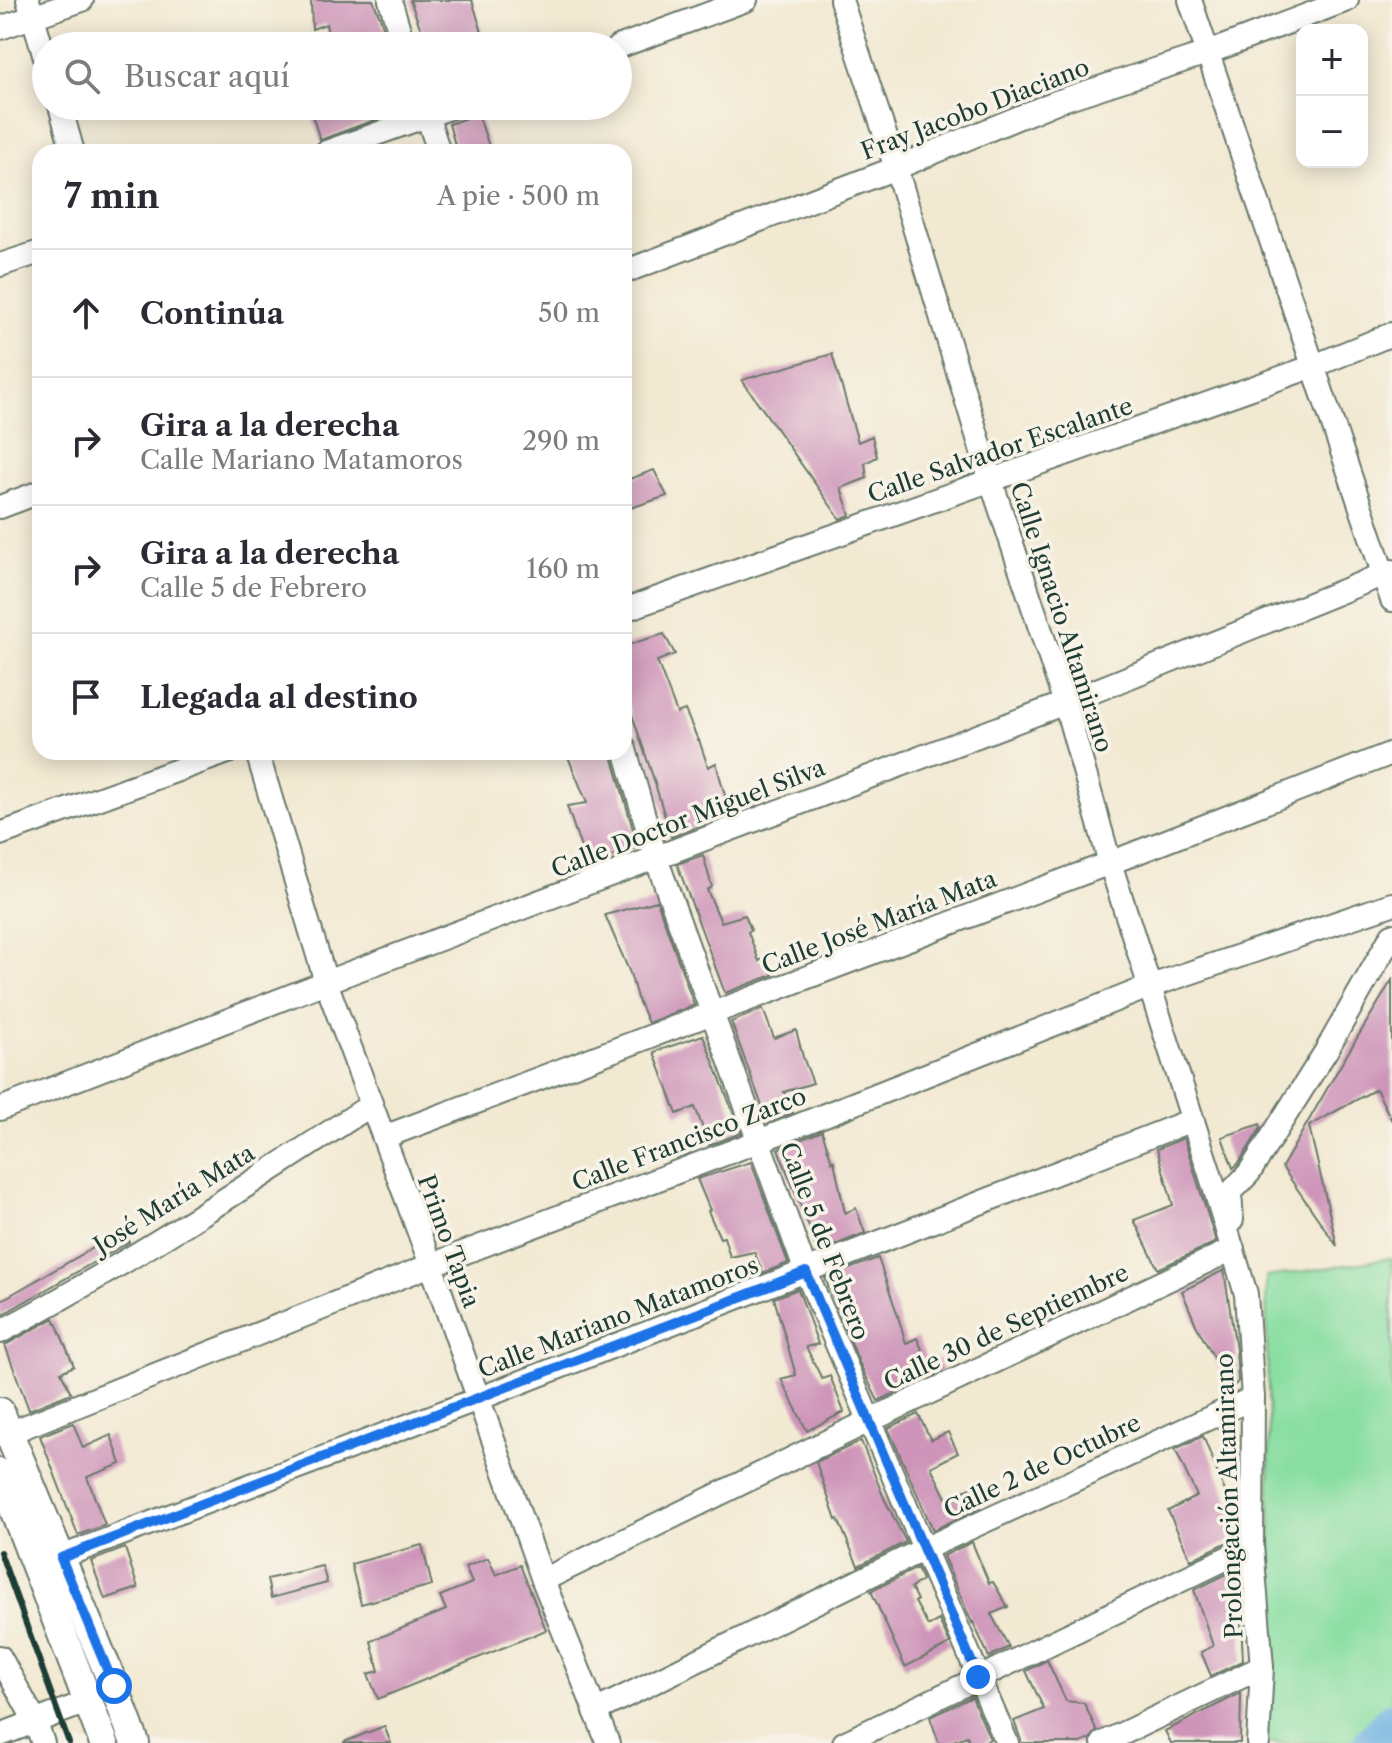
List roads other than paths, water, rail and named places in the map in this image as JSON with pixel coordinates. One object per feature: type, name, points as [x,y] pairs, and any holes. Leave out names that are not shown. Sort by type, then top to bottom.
[{"type":"main road","points":[[4,1422],[104,1743]]},
{"type":"main road","points":[[0,1473],[114,1686],[135,1743]]},
{"type":"street","points":[[0,28],[30,8],[82,0]]},
{"type":"street","points":[[390,0],[400,32]]},
{"type":"street","points":[[632,42],[746,0]]},
{"type":"street","name":"Calle Ignacio Altamirano","points":[[841,0],[896,168],[991,481],[1065,703],[1110,863],[1233,1249]]},
{"type":"street","points":[[1190,0],[1314,366],[1388,572],[1392,600]]},
{"type":"street","name":"Fray Jacobo Diaciano","points":[[632,269],[896,168],[1056,102],[1207,53],[1347,0]]},
{"type":"street","points":[[30,8],[37,32]]},
{"type":"street","points":[[64,120],[71,144]]},
{"type":"street","points":[[345,144],[403,120]]},
{"type":"street","points":[[428,120],[436,144]]},
{"type":"street","points":[[0,265],[32,255]]},
{"type":"street","name":"Calle Salvador Escalante","points":[[632,607],[1314,366],[1392,334]]},
{"type":"street","points":[[0,507],[32,495]]},
{"type":"street","name":"Calle Doctor Miguel Silva","points":[[0,1109],[326,982],[1065,703],[1388,572]]},
{"type":"street","name":"Calle José María Mata","points":[[384,1137],[1110,863],[1392,753]]},
{"type":"street","points":[[0,834],[206,760]]},
{"type":"street","name":"Primo Tapia","points":[[259,760],[326,982],[543,1580],[608,1743]]},
{"type":"street","name":"Calle 5 de Febrero","points":[[628,760],[656,858],[806,1272],[1007,1743]]},
{"type":"street","name":"Calle Francisco Zarco","points":[[4,1422],[759,1141],[1151,986],[1392,904]]},
{"type":"street","points":[[1233,1249],[1230,1193],[1249,1173],[1326,1051],[1392,935]]},
{"type":"street","name":"José María Mata","points":[[0,1332],[77,1290],[244,1188],[371,1105]]},
{"type":"street","name":"Calle Mariano Matamoros","points":[[49,1562],[478,1399],[1192,1120]]},
{"type":"street","points":[[1211,1177],[1230,1193]]},
{"type":"street","name":"Prolongación Altamirano","points":[[1233,1249],[1246,1294],[1253,1398],[1252,1546],[1262,1667],[1258,1743]]},
{"type":"street","name":"Calle 30 de Septiembre","points":[[543,1580],[1233,1249]]},
{"type":"street","name":"Calle 2 de Octubre","points":[[595,1711],[924,1549],[1253,1398]]},
{"type":"street","points":[[844,1743],[1252,1546]]},
{"type":"street","points":[[0,1657],[35,1721],[43,1743]]},
{"type":"street","points":[[1103,1743],[1262,1667]]},
{"type":"street","points":[[0,1735],[89,1701]]},
{"type":"waterway","points":[[1370,1743],[1392,1719]]},
{"type":"railway","points":[[0,1552],[69,1743]]}]
